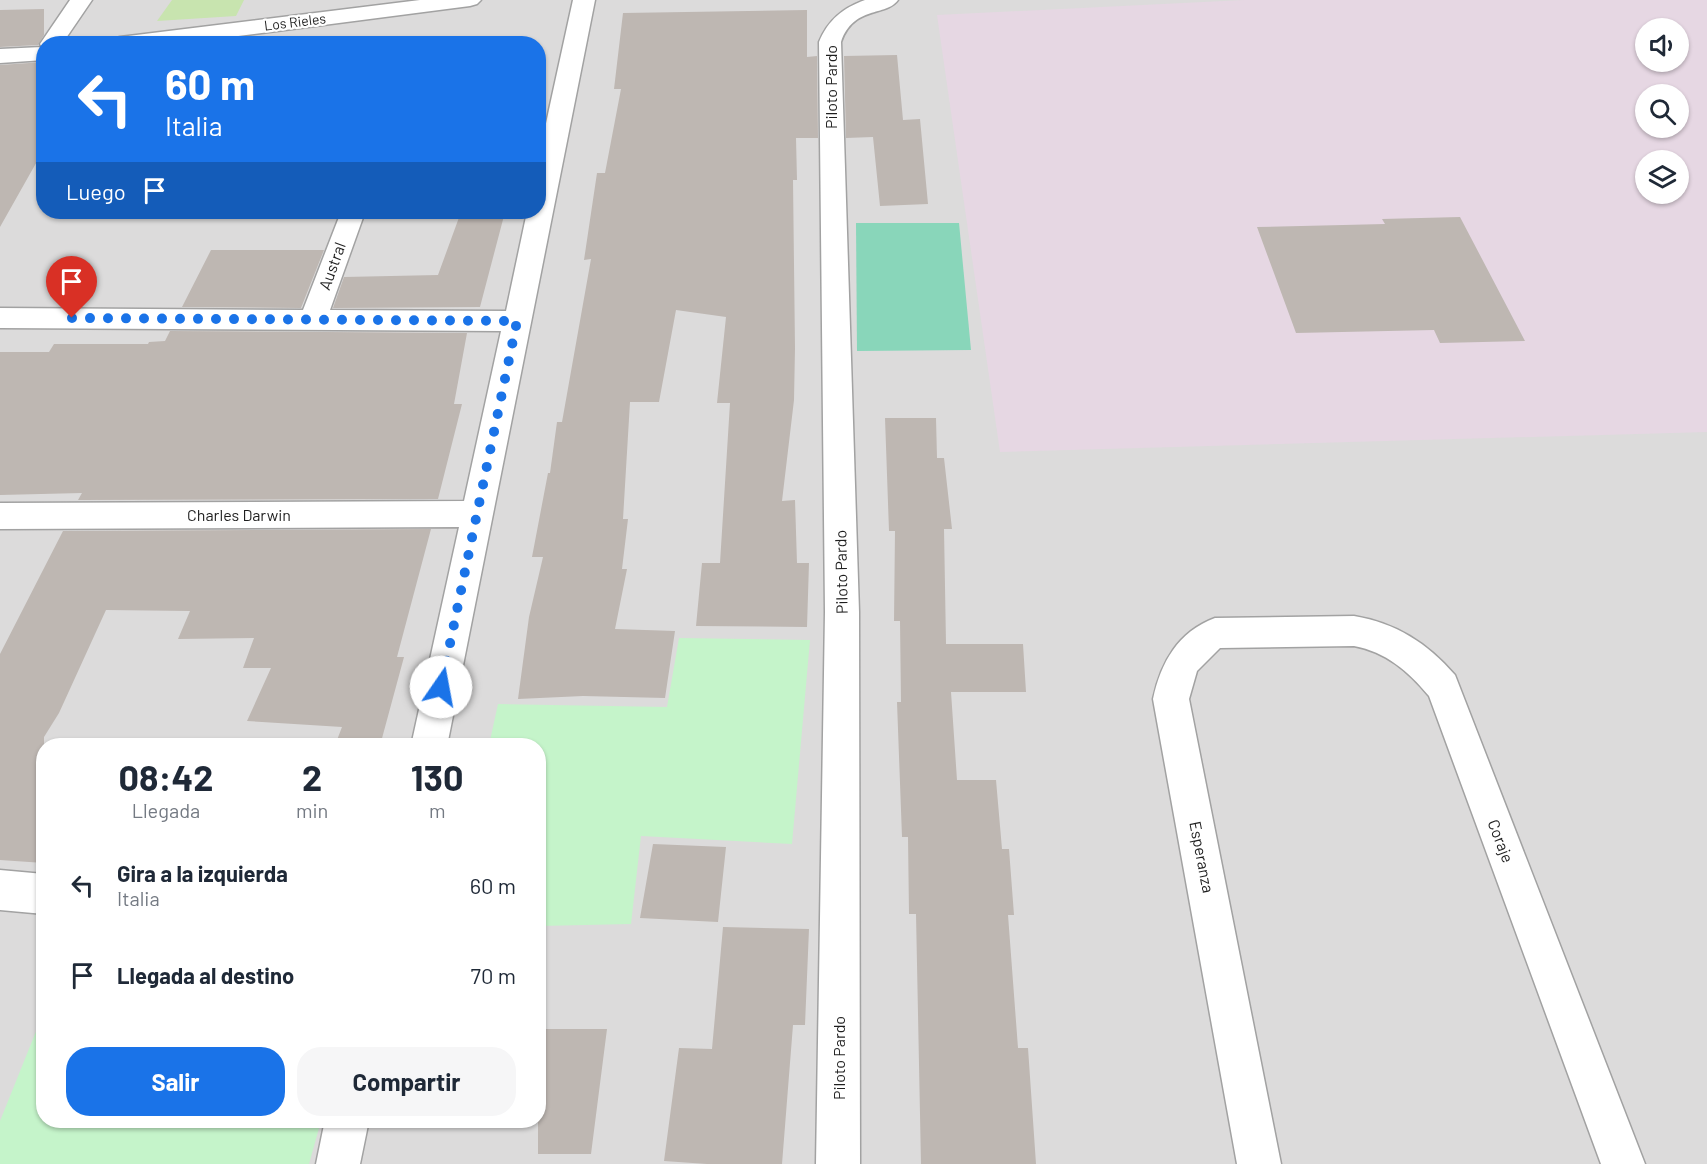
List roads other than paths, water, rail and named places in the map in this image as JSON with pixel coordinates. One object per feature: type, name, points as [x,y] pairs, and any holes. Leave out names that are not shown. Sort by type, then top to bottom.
[{"type":"street","points":[[56,36],[81,0]]},
{"type":"street","name":"Los Rieles","points":[[181,36],[470,0]]},
{"type":"street","points":[[546,182],[584,0]]},
{"type":"street","name":"Piloto Pardo","points":[[838,1164],[842,612],[830,42],[837,25],[847,16],[880,2]]},
{"type":"street","points":[[0,56],[36,54]]},
{"type":"street","name":"Austral","points":[[312,321],[349,219]]},
{"type":"street","points":[[431,738],[538,219]]},
{"type":"street","points":[[0,318],[517,321]]},
{"type":"street","name":"Charles Darwin","points":[[0,516],[477,514]]},
{"type":"street","name":"Coraje","points":[[1283,632],[1354,631],[1388,639],[1405,647],[1426,665],[1443,686],[1623,1164]]},
{"type":"street","name":"Esperanza","points":[[1260,1164],[1171,699],[1175,675],[1187,655],[1199,642],[1215,633],[1283,632]]},
{"type":"street","points":[[0,890],[36,893]]},
{"type":"street","points":[[338,1164],[346,1128]]}]
